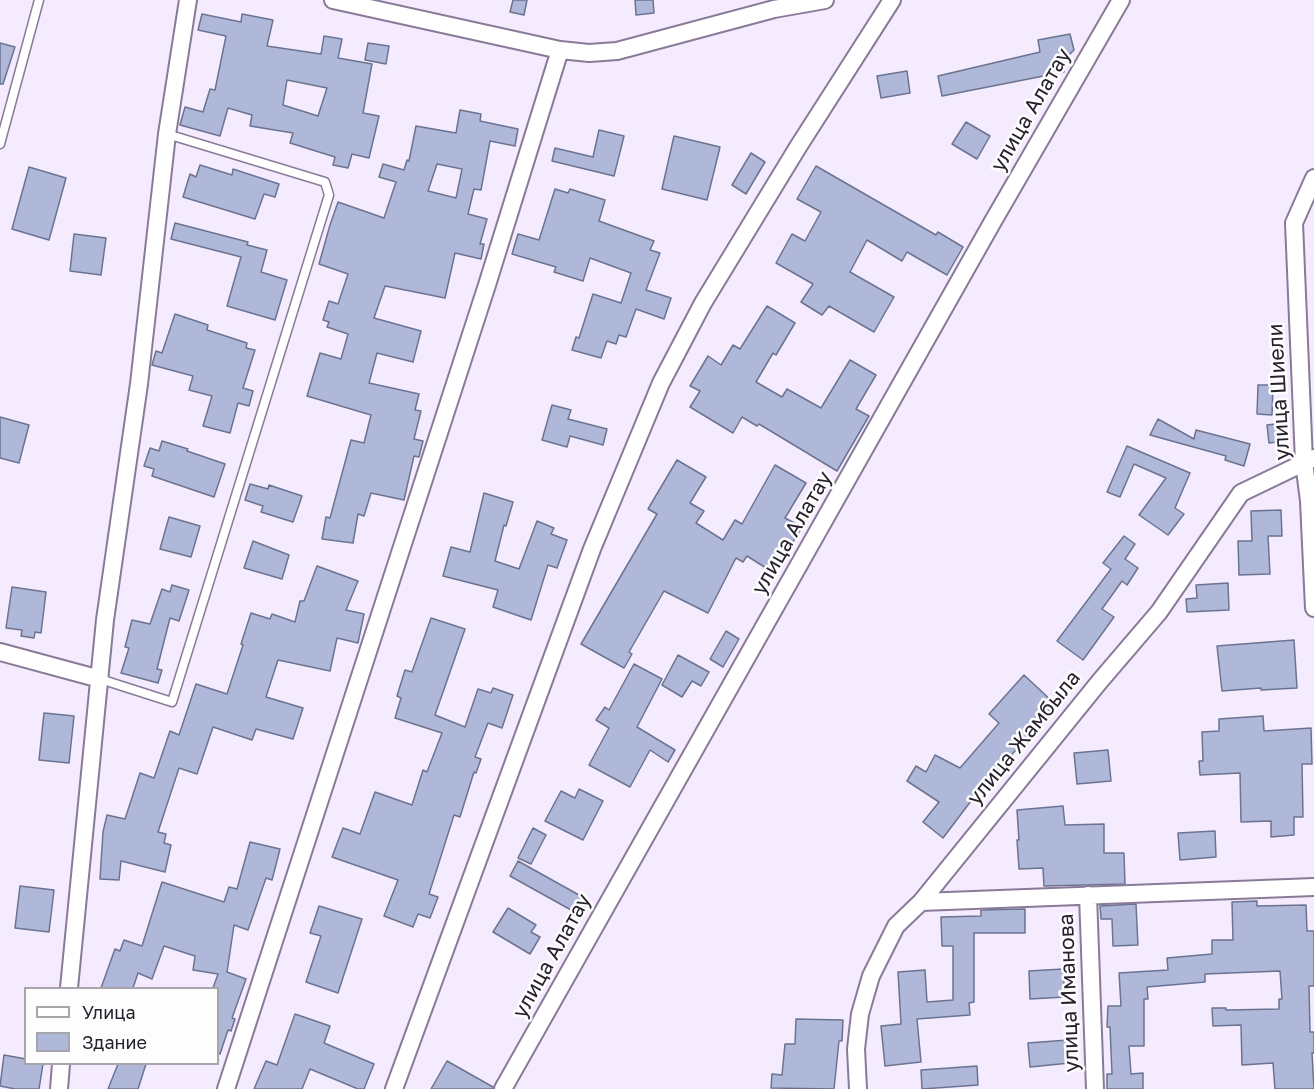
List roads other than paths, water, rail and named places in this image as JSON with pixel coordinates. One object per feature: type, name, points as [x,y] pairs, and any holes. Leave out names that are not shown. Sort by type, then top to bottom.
[{"type":"street","points":[[69,987],[105,620],[139,384],[167,134],[188,0]]},
{"type":"street","points":[[333,0],[560,50],[589,53],[617,51],[774,9],[825,0]]},
{"type":"street","points":[[394,1089],[592,549],[661,383],[703,303],[798,147],[892,0]]},
{"type":"street","name":"улица Алатау","points":[[503,1089],[992,223],[1121,0]]},
{"type":"street","points":[[226,1089],[487,285],[560,50]]},
{"type":"street","name":"улица Шиели","points":[[1314,178],[1294,223],[1309,460],[1314,608]]},
{"type":"street","name":"улица Жамбыла","points":[[858,1089],[856,1049],[860,1014],[870,976],[896,926],[921,902],[1100,681],[1159,612],[1241,494],[1309,460]]},
{"type":"street","points":[[0,652],[100,679]]},
{"type":"street","points":[[921,902],[1314,887]]},
{"type":"street","name":"улица Иманова","points":[[1088,895],[1095,1089]]},
{"type":"street","points":[[59,1089],[61,1065]]},
{"type":"lane","points":[[0,144],[39,0]]},
{"type":"lane","points":[[100,679],[172,702],[329,195],[325,182],[167,134]]}]
